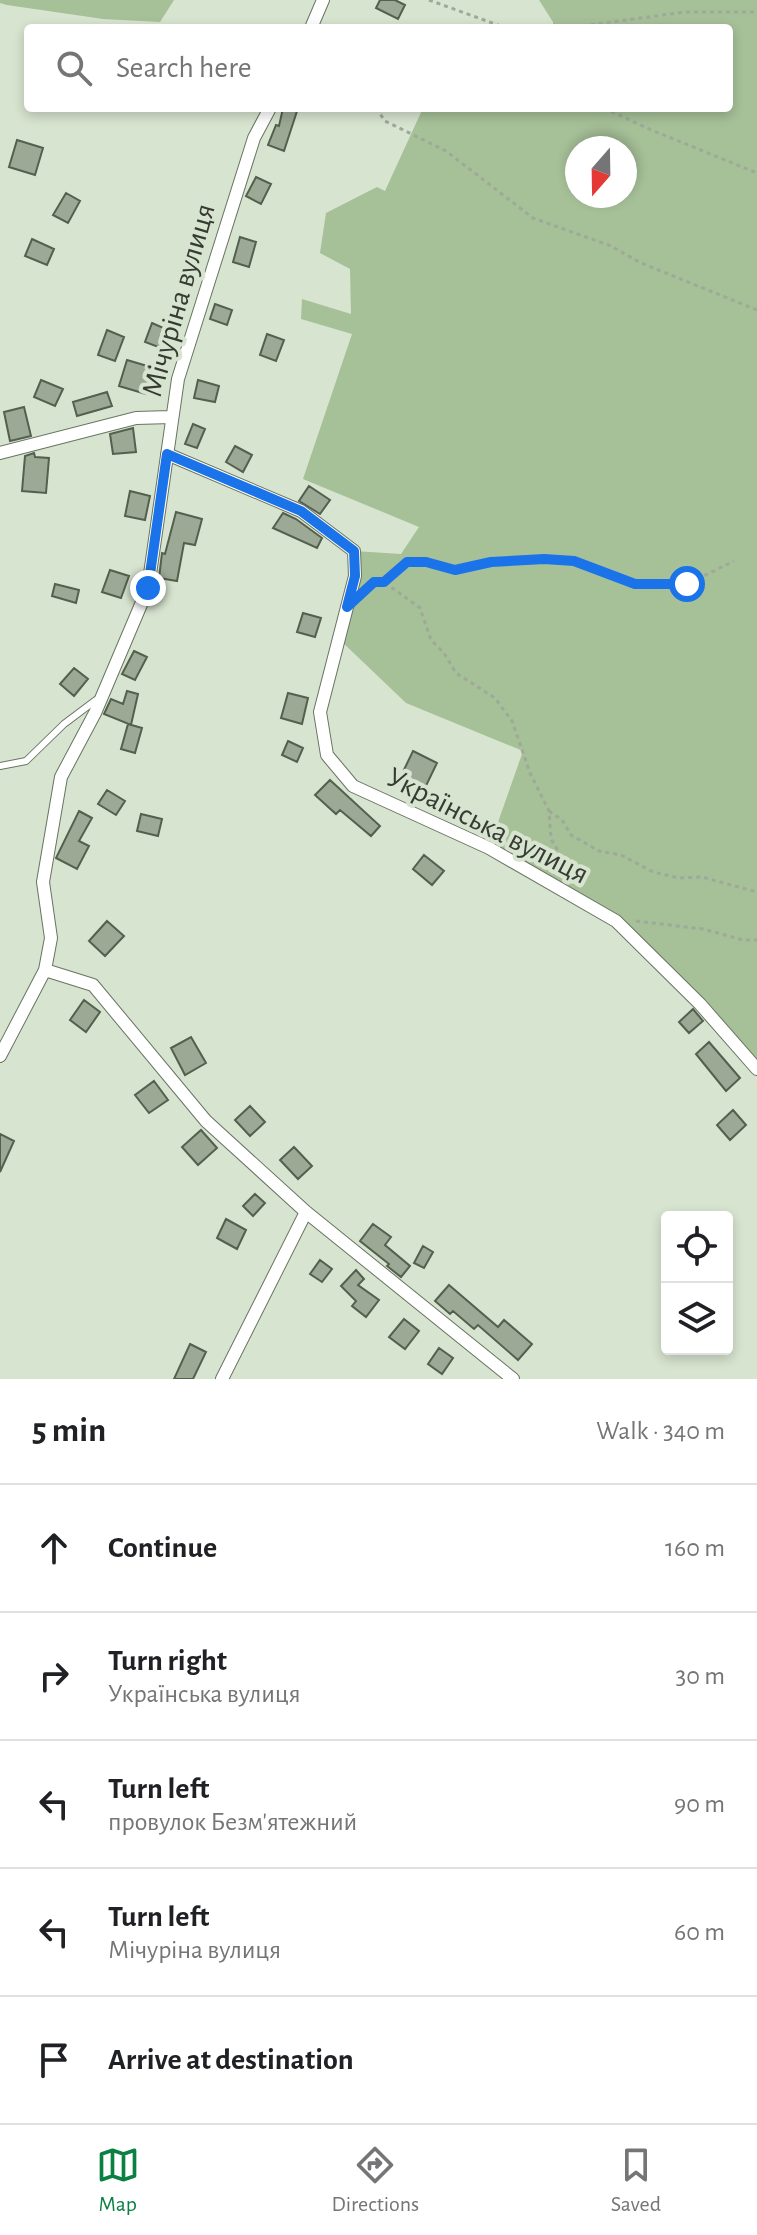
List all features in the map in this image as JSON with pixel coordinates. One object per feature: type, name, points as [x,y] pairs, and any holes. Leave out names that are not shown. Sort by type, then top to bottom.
[{"type":"street","points":[[313,24],[323,0]]},
{"type":"street","name":"Мічуріна вулиця","points":[[0,1056],[45,970],[51,938],[43,882],[61,777],[102,696],[148,588],[178,379],[254,138],[268,112]]},
{"type":"street","points":[[0,453],[136,418],[171,417]]},
{"type":"street","name":"Українська вулиця","points":[[167,454],[301,511],[354,551],[355,576],[320,712],[327,755],[353,786],[489,848],[616,921],[700,1004],[757,1069]]},
{"type":"street","points":[[45,970],[93,985],[206,1121],[306,1212],[513,1379]]},
{"type":"street","points":[[222,1379],[306,1212]]},
{"type":"lane","points":[[0,766],[26,761],[64,724],[102,696]]},
{"type":"path","points":[[429,0],[495,24]]},
{"type":"path","points":[[596,24],[685,12],[757,12]]},
{"type":"path","points":[[379,112],[385,121],[446,151],[533,218],[611,246],[641,263],[757,310]]},
{"type":"path","points":[[613,112],[757,173]]},
{"type":"path","points":[[384,582],[407,562],[426,562],[455,570],[491,562],[544,559],[574,561],[635,584],[687,584],[734,561]]},
{"type":"path","points":[[347,607],[374,582],[384,582],[420,608],[431,640],[444,653],[456,673],[495,698],[512,721],[530,773],[549,811],[551,839],[586,903]]},
{"type":"path","points":[[549,811],[562,820],[571,835],[599,851],[621,855],[653,872],[679,878],[702,877],[757,892]]},
{"type":"path","points":[[616,921],[703,929],[743,940],[757,940]]},
{"type":"green space","points":[[0,0],[174,0],[160,22],[103,19],[7,5],[0,3]]},
{"type":"green space","points":[[539,0],[757,0],[757,1060],[616,921],[489,848],[523,751],[406,703],[339,639],[354,551],[401,554],[419,527],[303,479],[352,334],[301,319],[302,299],[351,314],[350,269],[320,253],[326,213],[377,187],[385,191],[421,112],[733,112],[733,24],[553,24]]},
{"type":"building","points":[[380,0],[395,0],[405,5],[398,19],[376,8]]},
{"type":"building","points":[[282,112],[297,112],[284,151],[268,145],[276,125],[279,126]]},
{"type":"building","points":[[17,140],[43,148],[35,175],[9,167]]},
{"type":"building","points":[[256,177],[271,184],[261,204],[246,196]]},
{"type":"building","points":[[66,193],[80,201],[68,223],[53,215]]},
{"type":"building","points":[[240,237],[256,242],[249,267],[233,262]]},
{"type":"building","points":[[32,239],[54,249],[47,265],[25,256]]},
{"type":"building","points":[[215,304],[232,310],[227,325],[210,319]]},
{"type":"building","points":[[152,323],[168,330],[161,348],[145,342]]},
{"type":"building","points":[[107,330],[124,337],[115,361],[98,355]]},
{"type":"building","points":[[267,334],[284,340],[276,361],[260,355]]},
{"type":"building","points":[[127,360],[154,368],[146,394],[119,386]]},
{"type":"building","points":[[41,380],[63,389],[55,406],[34,397]]},
{"type":"building","points":[[198,380],[219,386],[215,402],[194,398]]},
{"type":"building","points":[[107,392],[112,406],[77,416],[73,402]]},
{"type":"building","points":[[24,407],[31,436],[10,441],[4,412]]},
{"type":"building","points":[[193,424],[205,429],[197,448],[185,444]]},
{"type":"building","points":[[133,428],[136,452],[113,454],[110,434]]},
{"type":"building","points":[[235,446],[252,455],[243,472],[226,462]]},
{"type":"building","points":[[34,453],[35,457],[49,458],[46,493],[22,491],[25,456]]},
{"type":"building","points":[[309,486],[330,500],[320,514],[299,501]]},
{"type":"building","points":[[130,491],[150,496],[145,520],[125,516]]},
{"type":"building","points":[[176,512],[202,519],[195,545],[184,543],[177,581],[159,578],[162,553],[165,554]]},
{"type":"building","points":[[283,513],[322,538],[317,548],[273,528]]},
{"type":"building","points":[[110,570],[129,576],[121,598],[102,592]]},
{"type":"building","points":[[55,584],[79,590],[76,603],[52,596]]},
{"type":"building","points":[[303,613],[321,618],[315,637],[297,632]]},
{"type":"building","points":[[134,651],[147,657],[135,680],[122,674]]},
{"type":"building","points":[[74,668],[88,679],[74,696],[60,684]]},
{"type":"building","points":[[127,691],[138,694],[131,725],[104,714],[111,699],[123,704]]},
{"type":"building","points":[[288,693],[308,698],[302,724],[281,718]]},
{"type":"building","points":[[128,724],[142,728],[135,753],[121,749]]},
{"type":"building","points":[[288,741],[303,748],[297,762],[282,755]]},
{"type":"building","points":[[413,751],[437,763],[424,790],[400,778]]},
{"type":"building","points":[[330,780],[380,826],[371,836],[340,810],[336,814],[315,795]]},
{"type":"building","points":[[107,790],[125,801],[116,815],[98,804]]},
{"type":"building","points":[[79,811],[92,818],[79,841],[89,846],[77,869],[56,858]]},
{"type":"building","points":[[141,814],[162,819],[158,836],[137,831]]},
{"type":"building","points":[[424,855],[444,871],[432,885],[413,869]]},
{"type":"building","points":[[107,921],[124,936],[105,956],[89,941]]},
{"type":"building","points":[[84,1000],[100,1012],[86,1032],[70,1020]]},
{"type":"building","points":[[693,1009],[703,1021],[689,1033],[679,1022]]},
{"type":"building","points":[[191,1037],[206,1063],[185,1075],[171,1048]]},
{"type":"building","points":[[709,1042],[740,1078],[726,1091],[696,1054]]},
{"type":"building","points":[[154,1081],[168,1100],[149,1113],[135,1095]]},
{"type":"building","points":[[250,1106],[265,1122],[250,1136],[235,1120]]},
{"type":"building","points":[[733,1110],[746,1125],[730,1140],[717,1125]]},
{"type":"building","points":[[201,1130],[217,1148],[198,1165],[182,1147]]},
{"type":"building","points":[[0,1134],[14,1141],[0,1172]]},
{"type":"building","points":[[294,1147],[312,1166],[298,1179],[280,1160]]},
{"type":"building","points":[[255,1194],[265,1203],[253,1216],[243,1206]]},
{"type":"building","points":[[226,1219],[246,1230],[237,1249],[217,1238]]},
{"type":"building","points":[[373,1224],[391,1237],[385,1245],[410,1266],[401,1277],[360,1241]]},
{"type":"building","points":[[423,1246],[433,1252],[424,1268],[414,1263]]},
{"type":"building","points":[[320,1260],[332,1269],[322,1282],[310,1274]]},
{"type":"building","points":[[356,1270],[364,1279],[358,1285],[379,1300],[366,1317],[352,1306],[356,1301],[341,1286]]},
{"type":"building","points":[[449,1285],[498,1327],[504,1320],[532,1344],[518,1360],[478,1325],[474,1329],[435,1301]]},
{"type":"building","points":[[404,1319],[419,1331],[405,1349],[389,1337]]},
{"type":"building","points":[[190,1344],[206,1352],[193,1379],[174,1379]]},
{"type":"building","points":[[439,1348],[453,1358],[442,1374],[428,1364]]},
{"type":"route","points":[[148,588],[167,454],[301,511],[354,551],[355,576],[347,607],[374,582],[384,582],[407,562],[426,562],[455,570],[491,562],[574,561],[635,584],[687,584]]}]
